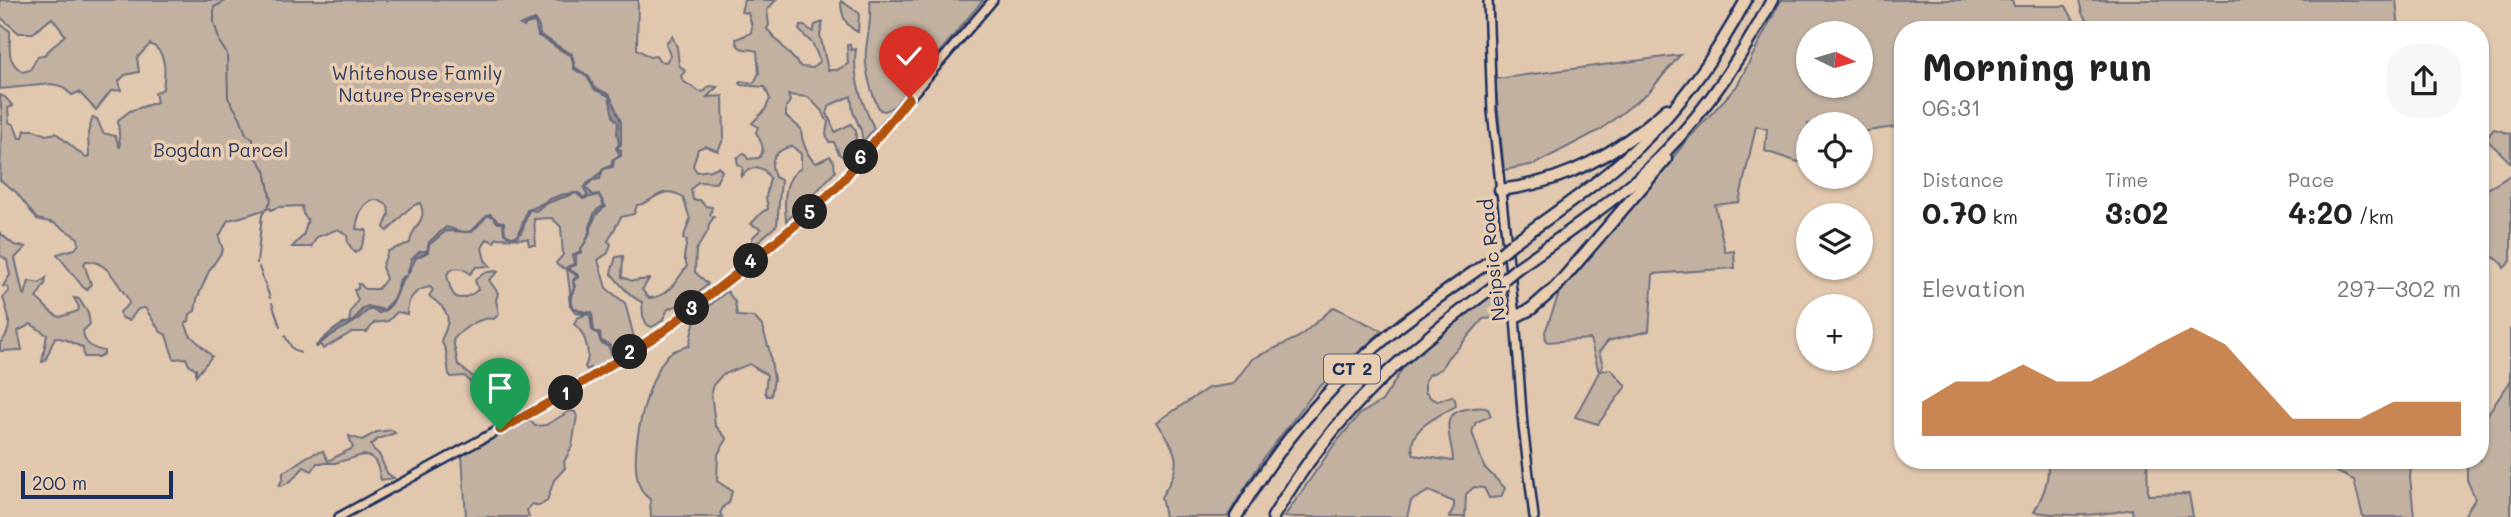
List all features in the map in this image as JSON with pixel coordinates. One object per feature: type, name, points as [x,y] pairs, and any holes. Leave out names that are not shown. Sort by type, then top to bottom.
[{"type":"highway","name":"CT 2","points":[[1237,517],[1282,447],[1337,384],[1400,326],[1624,160],[1662,122],[1689,91],[1746,0]]},
{"type":"highway","name":"CT 2","points":[[1273,517],[1315,453],[1367,391],[1426,337],[1627,187],[1686,130],[1730,73],[1772,0]]},
{"type":"highway","points":[[1500,190],[1558,178],[1587,166],[1643,128],[1689,91]]},
{"type":"highway","points":[[1515,317],[1531,309],[1563,279],[1659,168],[1686,130]]},
{"type":"street","points":[[339,517],[566,393],[661,333],[735,275],[839,185],[886,124],[993,0]]},
{"type":"street","name":"Neipsic Road","points":[[1488,0],[1492,111],[1534,517]]},
{"type":"green space","points":[[0,0],[638,0],[637,49],[666,62],[670,56],[666,43],[672,36],[677,47],[679,65],[685,71],[681,76],[683,81],[700,92],[709,86],[717,87],[707,97],[723,96],[724,138],[718,151],[705,146],[698,149],[693,166],[697,172],[718,167],[722,171],[716,183],[698,182],[691,189],[693,200],[700,200],[705,206],[712,207],[710,215],[714,217],[696,250],[695,272],[708,284],[690,301],[668,309],[662,321],[652,327],[647,325],[642,302],[629,293],[611,273],[616,257],[623,256],[622,277],[632,281],[649,279],[642,290],[649,298],[661,295],[671,287],[687,266],[684,257],[687,240],[683,239],[690,219],[683,197],[675,193],[663,193],[637,205],[634,214],[621,217],[608,241],[611,244],[608,253],[598,260],[606,288],[625,303],[635,341],[590,372],[590,368],[587,370],[585,367],[588,356],[586,344],[574,324],[577,318],[585,315],[583,311],[579,312],[572,306],[567,269],[556,263],[563,255],[561,227],[552,218],[534,219],[536,245],[529,245],[528,239],[497,238],[494,242],[487,239],[482,248],[485,260],[490,266],[476,267],[470,274],[458,268],[447,274],[450,288],[456,297],[460,298],[478,290],[475,280],[484,273],[498,272],[489,280],[498,293],[496,300],[499,314],[494,319],[483,319],[472,324],[453,340],[458,365],[476,379],[471,383],[465,376],[451,377],[449,374],[446,351],[441,340],[447,326],[447,315],[429,296],[433,290],[430,287],[413,296],[408,304],[407,314],[397,312],[388,321],[374,323],[367,332],[352,332],[323,349],[320,344],[331,334],[353,323],[365,312],[371,309],[379,313],[385,310],[393,302],[406,276],[402,277],[395,296],[384,310],[368,306],[361,310],[353,322],[349,322],[351,311],[358,300],[354,290],[358,289],[358,284],[365,289],[378,289],[386,279],[382,267],[388,251],[410,243],[421,219],[420,203],[407,211],[387,231],[384,227],[389,215],[388,206],[381,201],[370,201],[365,205],[357,222],[356,229],[367,232],[361,248],[355,253],[348,243],[347,235],[338,229],[317,237],[311,247],[292,247],[303,236],[308,220],[303,214],[302,206],[270,208],[228,220],[219,237],[223,250],[209,271],[195,311],[185,323],[190,335],[212,356],[196,376],[196,369],[189,365],[186,358],[174,359],[166,335],[160,331],[145,308],[138,309],[129,321],[121,317],[120,312],[129,304],[128,299],[106,268],[86,261],[84,264],[91,284],[87,290],[83,287],[57,254],[75,249],[79,244],[78,238],[54,223],[37,219],[16,192],[0,180],[0,95],[13,106],[8,108],[9,122],[14,125],[19,138],[23,138],[25,130],[46,135],[56,133],[86,158],[89,156],[88,133],[93,117],[97,119],[103,133],[115,136],[120,148],[118,120],[130,111],[157,102],[155,93],[163,89],[163,57],[156,47],[150,44],[137,58],[139,72],[125,75],[119,81],[121,90],[111,91],[96,110],[79,92],[72,95],[61,86],[51,84],[0,89],[0,24],[10,31],[11,58],[23,72],[30,70],[38,56],[44,55],[65,35],[52,18],[33,33],[19,33],[0,17]]},
{"type":"green space","points":[[744,0],[776,0],[767,10],[767,29],[801,67],[813,68],[820,61],[813,44],[799,30],[800,26],[813,32],[815,25],[823,22],[820,35],[828,70],[837,70],[848,64],[847,45],[850,44],[851,50],[856,49],[859,90],[874,128],[863,142],[853,112],[851,96],[830,105],[827,113],[835,132],[851,124],[856,131],[855,154],[845,158],[839,154],[834,142],[829,142],[826,134],[828,122],[821,110],[808,97],[788,95],[790,101],[786,107],[786,116],[801,129],[810,157],[816,163],[830,156],[835,172],[786,221],[786,190],[795,172],[801,168],[801,154],[792,146],[777,153],[772,166],[775,177],[781,180],[777,225],[752,247],[752,238],[761,229],[751,224],[768,209],[766,197],[770,178],[764,170],[757,167],[746,171],[741,178],[743,168],[738,165],[737,158],[744,153],[748,159],[759,158],[761,155],[762,145],[756,132],[758,127],[752,123],[765,110],[770,99],[765,87],[739,83],[754,83],[759,73],[757,51],[740,48],[736,39],[751,33],[748,13],[741,12]]},
{"type":"green space","points":[[870,0],[983,0],[894,106],[885,111],[880,110],[874,96],[866,65]]},
{"type":"green space","points":[[1781,0],[2012,0],[2014,6],[2066,6],[2074,21],[1894,21],[1894,127],[1873,130],[1873,112],[1796,112],[1796,161],[1765,151],[1767,129],[1756,126],[1739,202],[1715,205],[1725,252],[1734,251],[1735,268],[1653,274],[1649,331],[1608,341],[1599,352],[1603,365],[1600,371],[1611,369],[1626,386],[1598,424],[1575,417],[1599,372],[1590,339],[1546,342],[1545,332],[1559,294],[1689,138],[1737,86]]},
{"type":"green space","points":[[2079,0],[2396,0],[2398,21],[2087,21]]},
{"type":"green space","points":[[841,1],[859,13],[858,32],[845,19]]},
{"type":"green space","points":[[1680,55],[1649,92],[1600,130],[1535,164],[1504,170],[1495,79]]},
{"type":"green space","points":[[2494,129],[2511,134],[2511,163],[2489,142],[2489,135]]},
{"type":"green space","points":[[2511,174],[2511,261],[2504,268],[2500,261],[2489,257],[2489,189]]},
{"type":"green space","points":[[0,233],[14,245],[26,247],[15,258],[23,294],[25,295],[29,281],[40,283],[46,278],[36,298],[60,317],[78,311],[79,307],[74,298],[79,299],[88,313],[90,324],[83,331],[85,339],[92,347],[104,351],[104,354],[84,357],[83,348],[55,337],[45,361],[42,362],[47,335],[31,324],[18,331],[22,350],[0,351],[0,343],[9,327],[3,298],[9,291],[8,287],[3,286],[10,275],[7,260],[0,255]]},
{"type":"green space","points":[[1504,288],[1511,317],[1483,319],[1448,357],[1441,369],[1429,375],[1425,381],[1425,392],[1432,399],[1438,401],[1452,396],[1456,406],[1424,425],[1414,438],[1412,446],[1414,455],[1453,461],[1448,429],[1451,416],[1466,409],[1488,409],[1491,416],[1476,422],[1472,432],[1484,467],[1505,488],[1501,497],[1489,498],[1484,488],[1474,487],[1466,494],[1465,517],[1449,517],[1454,502],[1429,491],[1411,501],[1407,517],[1284,517],[1334,445],[1360,414],[1382,401],[1407,362]]},
{"type":"green space","points":[[727,291],[735,302],[737,316],[754,317],[762,326],[774,379],[771,396],[767,396],[765,392],[767,375],[749,364],[722,375],[713,385],[711,392],[715,425],[727,439],[718,454],[717,481],[732,491],[729,503],[720,513],[722,517],[651,517],[650,499],[641,488],[636,472],[636,451],[639,428],[652,383],[669,354],[689,346],[695,318]]},
{"type":"green space","points":[[1334,307],[1382,331],[1316,390],[1263,459],[1227,517],[1165,517],[1161,497],[1173,475],[1176,459],[1170,442],[1157,422],[1208,388],[1233,384],[1252,359],[1299,337]]},
{"type":"green space","points":[[2511,329],[2511,517],[2464,517],[2475,498],[2467,480],[2467,469],[2489,469],[2489,412],[2510,382]]},
{"type":"green space","points":[[570,411],[577,416],[572,446],[564,462],[565,468],[554,480],[547,501],[539,506],[532,504],[527,510],[529,517],[466,517],[462,455],[530,420],[535,426],[546,425]]},
{"type":"green space","points":[[392,430],[395,433],[378,439],[371,445],[379,454],[387,473],[394,478],[381,480],[374,460],[363,455],[335,463],[317,463],[312,471],[304,467],[290,481],[279,486],[283,472],[310,455],[323,451],[328,461],[353,448],[349,436],[362,440],[377,432]]},
{"type":"green space","points":[[2048,469],[2147,469],[2148,495],[2189,494],[2193,517],[2133,517],[2132,509],[2083,515],[2034,512]]},
{"type":"green space","points":[[2331,469],[2411,469],[2414,517],[2363,517],[2354,480]]},
{"type":"shaded area","points":[[535,20],[540,35],[572,54],[575,67],[589,77],[594,87],[610,95],[621,122],[621,144],[617,148],[621,150],[621,156],[614,160],[613,167],[605,169],[612,165],[612,160],[620,155],[616,148],[619,144],[618,123],[613,116],[609,96],[595,90],[587,77],[574,69],[571,55],[538,36],[535,22],[524,27],[520,25]]},
{"type":"shaded area","points":[[603,170],[600,179],[593,180],[585,187],[593,195],[599,194],[606,207],[596,215],[583,246],[594,214],[604,206],[599,195],[583,199],[576,193],[588,197],[584,188],[587,184]]},
{"type":"shaded area","points":[[576,193],[550,202],[536,211],[529,210],[518,236],[527,210],[558,196]]},
{"type":"shaded area","points":[[490,214],[498,221],[504,222],[505,234],[511,237],[504,234],[503,223],[498,223],[492,216],[487,216],[472,232],[468,232],[474,229],[486,216]]},
{"type":"shaded area","points":[[446,227],[461,232],[446,231],[429,245],[428,252],[416,258],[407,275],[411,260],[420,251],[427,251],[429,242]]},
{"type":"shaded area","points":[[581,249],[582,252],[576,254],[576,265],[567,268],[574,264],[573,255]]},
{"type":"shaded area","points":[[407,275],[402,279],[395,299],[388,308],[379,313],[371,309],[316,346],[338,327],[353,321],[365,307],[384,310],[395,296],[400,279]]},
{"type":"shaded area","points":[[573,281],[575,289],[571,297],[572,305],[581,311],[592,312],[594,331],[600,333],[601,341],[609,344],[614,355],[612,356],[609,347],[601,343],[598,334],[592,330],[590,315],[576,313],[570,305],[569,296],[574,289]]},
{"type":"waterway","points":[[224,2],[214,7],[214,22],[220,43],[227,54],[228,98],[240,117],[246,134],[253,139],[254,154],[265,170],[271,201],[262,215],[257,263]]},
{"type":"waterway","points":[[259,267],[270,298]]},
{"type":"waterway","points":[[272,303],[280,326]]},
{"type":"waterway","points":[[285,336],[292,348],[300,353]]},
{"type":"route","points":[[500,430],[566,393],[661,333],[735,275],[839,185],[909,98]]},
{"type":"park label","name":"Whitehouse Family Nature Preserve","points":[[417,84]]},
{"type":"park label","name":"Bogdan Parcel","points":[[221,150]]}]
